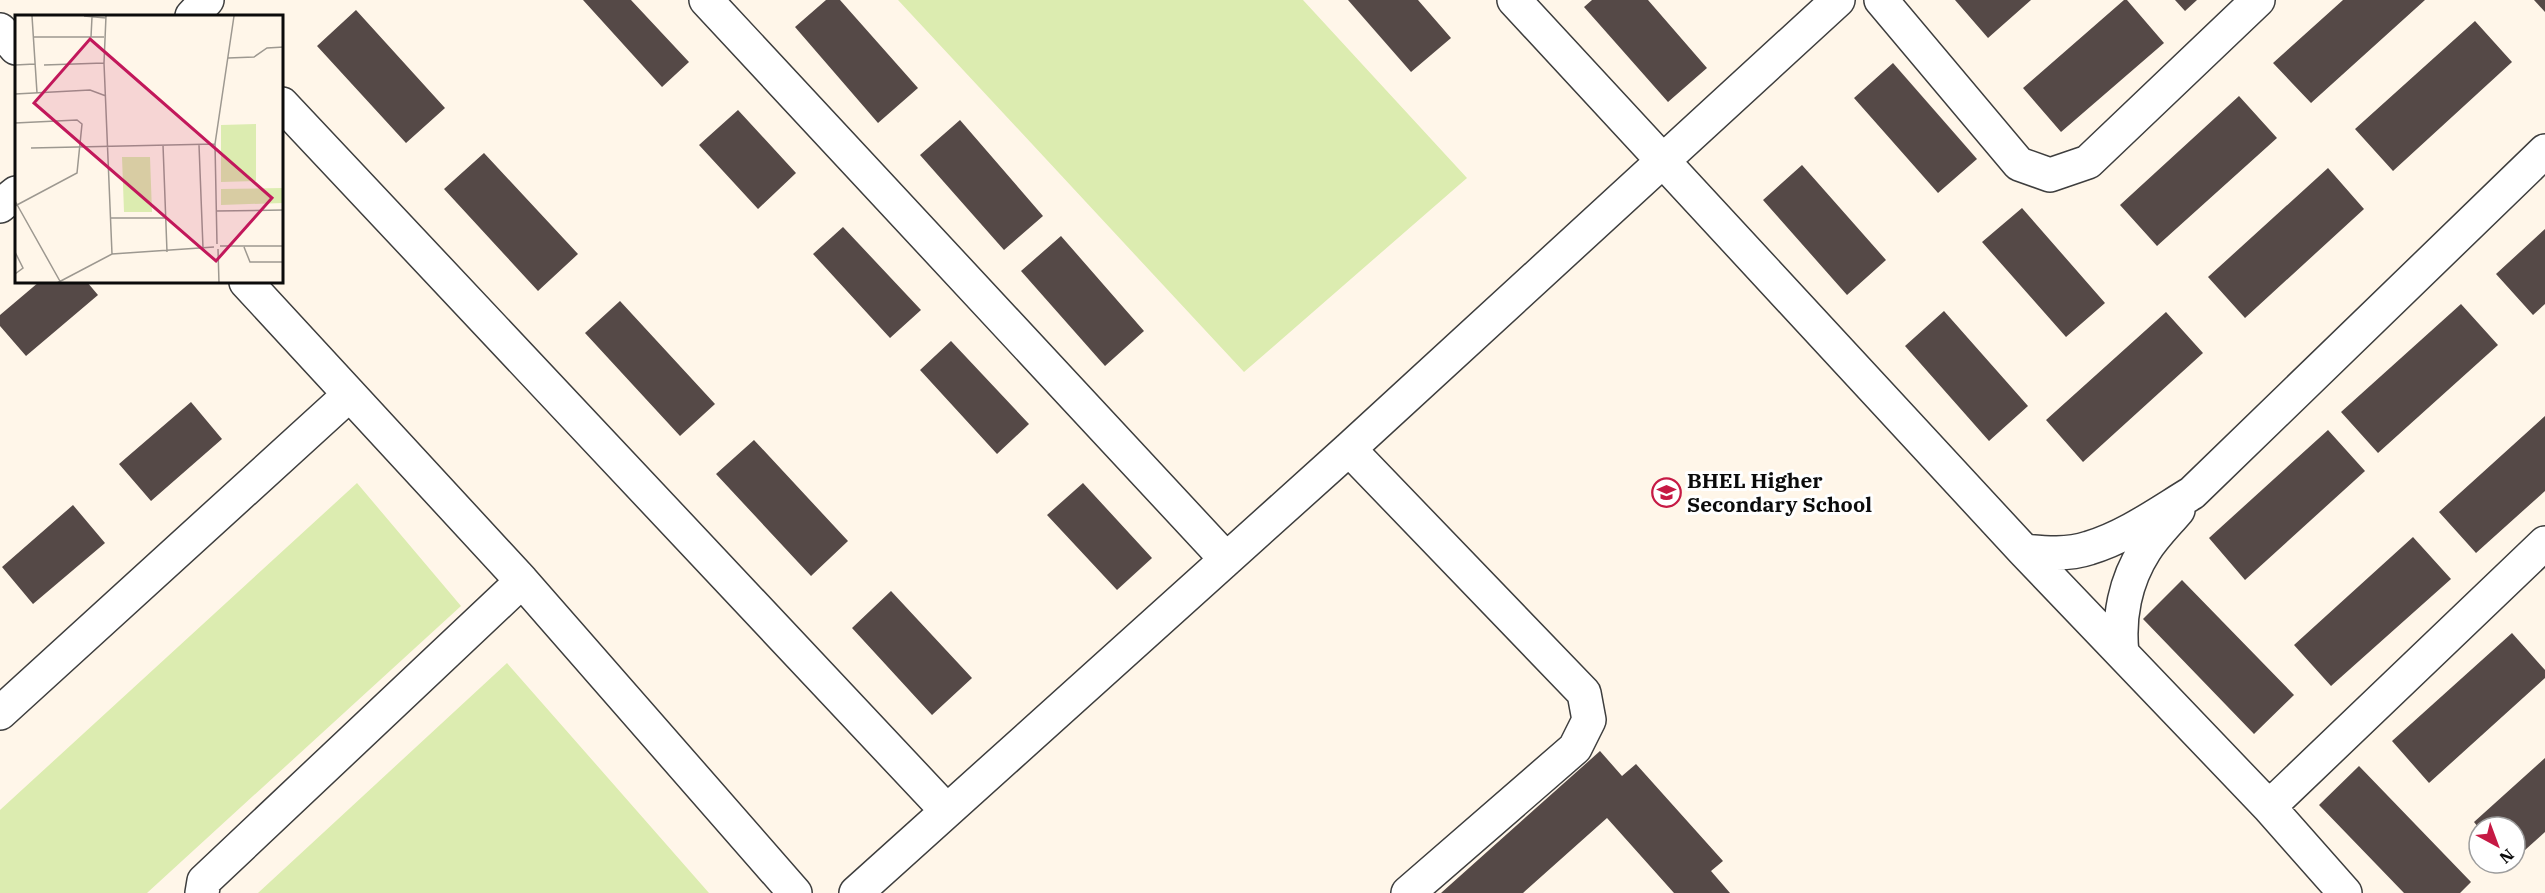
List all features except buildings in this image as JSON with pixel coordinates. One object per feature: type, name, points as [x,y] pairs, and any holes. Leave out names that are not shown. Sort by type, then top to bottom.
[{"type":"street","points":[[705,0],[1226,560]]},
{"type":"street","points":[[1514,0],[2024,551],[2269,807],[2345,893]]},
{"type":"street","points":[[856,893],[1349,449],[1838,0]]},
{"type":"street","points":[[1881,0],[2019,164],[2050,175],[2088,162],[2258,0]]},
{"type":"street","points":[[0,30],[15,47]]},
{"type":"street","points":[[284,106],[946,810]]},
{"type":"street","points":[[2122,653],[2120,629],[2126,592],[2145,551],[2192,493],[2545,151]]},
{"type":"street","points":[[0,206],[15,194]]},
{"type":"street","points":[[248,284],[522,581],[795,893]]},
{"type":"street","points":[[0,713],[349,394]]},
{"type":"street","points":[[1349,449],[1584,693],[1589,720],[1575,748],[1408,893]]},
{"type":"street","points":[[2024,551],[2054,554],[2088,549],[2124,534],[2192,493]]},
{"type":"street","points":[[2269,807],[2545,543]]},
{"type":"street","points":[[202,893],[204,881],[522,581]]},
{"type":"green space","points":[[898,0],[1303,0],[1467,178],[1244,372]]},
{"type":"green space","points":[[357,483],[461,606],[147,893],[0,893],[0,810]]},
{"type":"green space","points":[[507,663],[709,893],[258,893]]},
{"type":"place","name":"BHEL Higher Secondary School","points":[[1666,492]]}]
